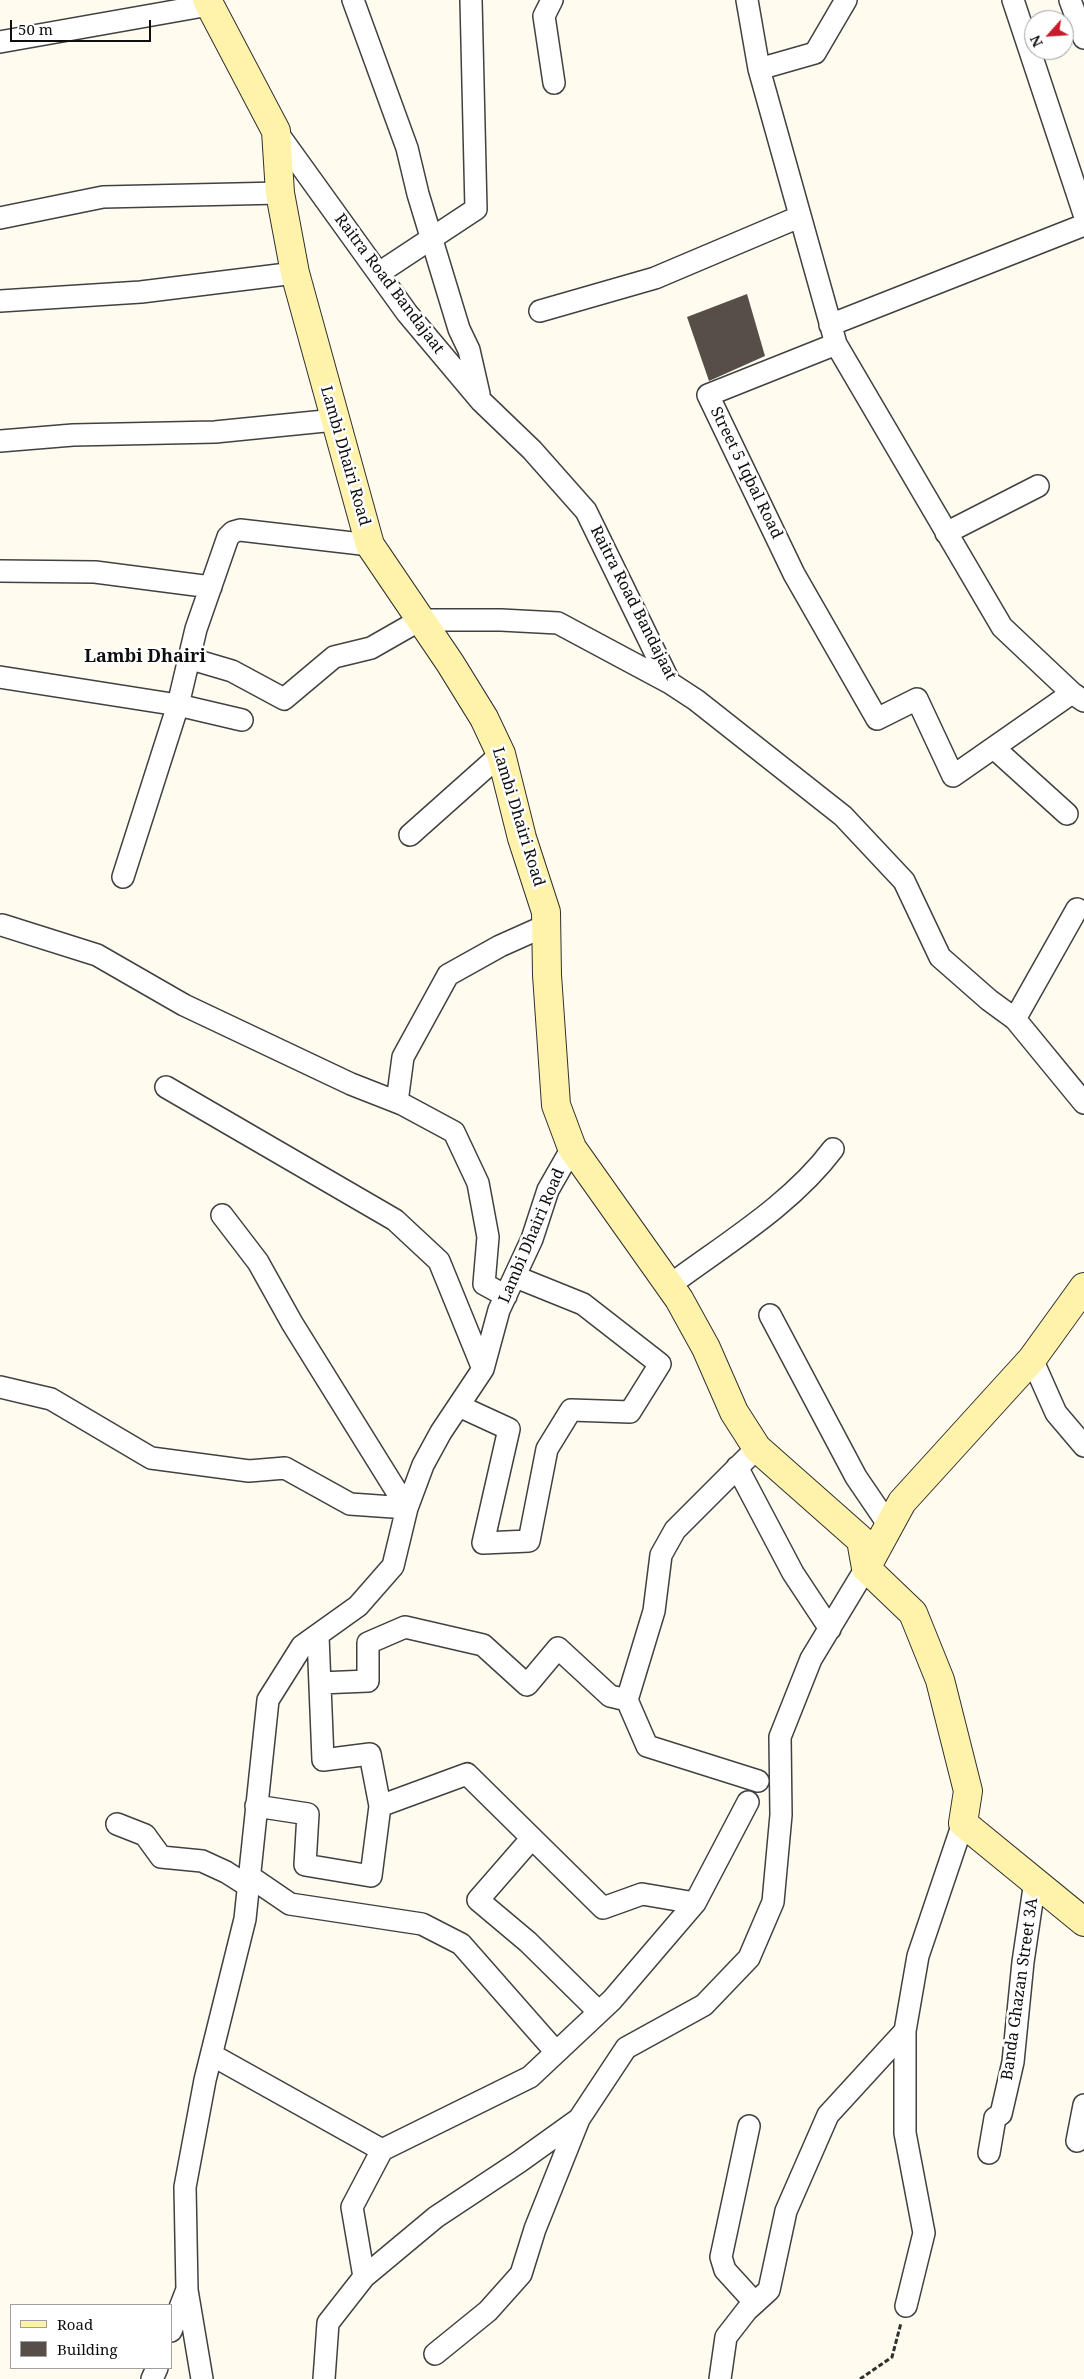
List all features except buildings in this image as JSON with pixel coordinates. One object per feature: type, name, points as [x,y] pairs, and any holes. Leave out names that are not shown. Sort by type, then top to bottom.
[{"type":"street","points":[[353,0],[407,148],[418,194],[459,329],[468,350],[481,400]]},
{"type":"street","points":[[379,274],[476,208],[471,0]]},
{"type":"street","points":[[552,0],[544,16],[554,83]]},
{"type":"street","points":[[747,0],[759,69],[833,335],[1002,627],[1078,697],[994,748],[1067,814]]},
{"type":"street","points":[[759,69],[815,53],[846,0]]},
{"type":"street","points":[[1013,0],[1084,214]]},
{"type":"street","points":[[1070,0],[1084,38]]},
{"type":"street","points":[[0,42],[208,2]]},
{"type":"street","name":"Lambi Dhairi Road","points":[[187,2290],[185,2187],[212,2055],[245,1919],[268,1700],[302,1646],[358,1606],[393,1566],[408,1508],[423,1465],[483,1369],[499,1310],[516,1277],[532,1239],[548,1190],[572,1148],[556,1105],[547,974],[546,912],[522,838],[501,754],[484,718],[370,545],[295,273],[280,193],[276,131],[208,2]]},
{"type":"street","name":"Raitra Road Bandajaat","points":[[276,131],[407,313],[481,400],[532,450],[586,511],[670,683],[696,700],[843,816],[904,881],[940,957],[989,1000],[1015,1019],[1084,1103]]},
{"type":"street","points":[[0,218],[103,197],[280,193]]},
{"type":"street","points":[[540,311],[656,278],[799,217]]},
{"type":"street","points":[[833,335],[1084,225]]},
{"type":"street","points":[[0,301],[141,292],[295,273]]},
{"type":"street","name":"Street 5 Iqbal Road","points":[[833,335],[708,395],[794,574],[877,719],[917,699],[953,776],[994,748]]},
{"type":"street","points":[[0,441],[74,435],[215,432],[335,420]]},
{"type":"street","points":[[946,533],[1038,486]]},
{"type":"street","points":[[123,877],[178,706],[188,658],[228,537],[233,532],[240,530],[370,545]]},
{"type":"street","points":[[0,571],[95,572],[211,587]]},
{"type":"street","points":[[188,658],[232,671],[284,699],[334,657],[371,648],[420,620],[501,620],[558,623],[670,683]]},
{"type":"street","points":[[0,677],[178,706],[242,720]]},
{"type":"street","points":[[410,835],[501,754]]},
{"type":"street","points":[[1015,1019],[1077,910]]},
{"type":"street","points":[[2,925],[97,955],[184,1005],[351,1084],[397,1102],[454,1132],[478,1183],[488,1237],[484,1284],[506,1296]]},
{"type":"street","points":[[397,1102],[403,1057],[448,975],[500,946],[547,925]]},
{"type":"street","points":[[166,1087],[395,1220],[439,1261],[483,1369]]},
{"type":"street","points":[[572,1148],[670,1285],[706,1348],[734,1412],[757,1448],[861,1540],[866,1568],[913,1613],[940,1680],[968,1790],[962,1823],[918,1956],[905,2031],[905,2133],[924,2233],[906,2306]]},
{"type":"street","points":[[670,1285],[766,1214],[820,1165],[832,1149]]},
{"type":"street","points":[[222,1215],[258,1262],[292,1323],[408,1508]]},
{"type":"street","points":[[459,1406],[509,1429],[483,1544],[529,1541],[546,1448],[571,1410],[630,1412],[660,1364],[583,1304],[516,1277]]},
{"type":"street","points":[[435,2354],[488,2311],[521,2274],[535,2229],[579,2118],[626,2048],[704,2005],[749,1958],[773,1902],[781,1815],[780,1737],[811,1659],[866,1568],[888,1524],[902,1502],[1032,1360],[1084,1287]]},
{"type":"street","points":[[770,1315],[856,1477],[888,1524]]},
{"type":"street","points":[[1032,1360],[1056,1413],[1084,1446]]},
{"type":"street","points":[[0,1387],[51,1399],[151,1458],[249,1471],[285,1468],[350,1504],[408,1508]]},
{"type":"street","points":[[757,1448],[675,1530],[661,1555],[654,1611],[627,1700],[647,1746],[758,1781]]},
{"type":"street","points":[[738,1467],[793,1573],[830,1629]]},
{"type":"street","points":[[320,1683],[368,1680],[368,1643],[405,1627],[483,1645],[527,1685],[558,1648],[610,1696],[627,1700]]},
{"type":"street","points":[[256,1806],[308,1814],[305,1865],[371,1876],[380,1806],[370,1754],[323,1760],[318,1636]]},
{"type":"street","points":[[380,1806],[467,1774],[602,1908],[642,1894],[695,1903]]},
{"type":"street","points":[[364,2277],[352,2207],[382,2150],[530,2077],[600,2012],[695,1903],[719,1853],[748,1802]]},
{"type":"street","points":[[962,1823],[1084,1922]]},
{"type":"street","points":[[117,1824],[145,1835],[161,1857],[202,1861],[249,1881],[290,1904],[422,1924],[461,1944],[556,2052]]},
{"type":"street","points":[[532,1838],[478,1900],[528,1942],[600,2012]]},
{"type":"street","name":"Banda Ghazan Street 3A","points":[[989,2153],[995,2118],[1001,2114],[1013,2062],[1023,1962],[1035,1881]]},
{"type":"street","points":[[720,2379],[726,2337],[755,2303],[769,2290],[786,2211],[828,2116],[905,2031]]},
{"type":"street","points":[[212,2055],[382,2150]]},
{"type":"street","points":[[1077,2141],[1084,2105]]},
{"type":"street","points":[[324,2379],[328,2323],[364,2277],[436,2217],[519,2162],[579,2118]]},
{"type":"street","points":[[749,2126],[721,2257],[725,2270],[755,2303]]},
{"type":"street","points":[[172,2328],[187,2290]]},
{"type":"street","points":[[187,2290],[202,2379]]},
{"type":"path","points":[[860,2379],[892,2357],[906,2306]]},
{"type":"district","name":"Lambi Dhairi","points":[[145,657]]}]
